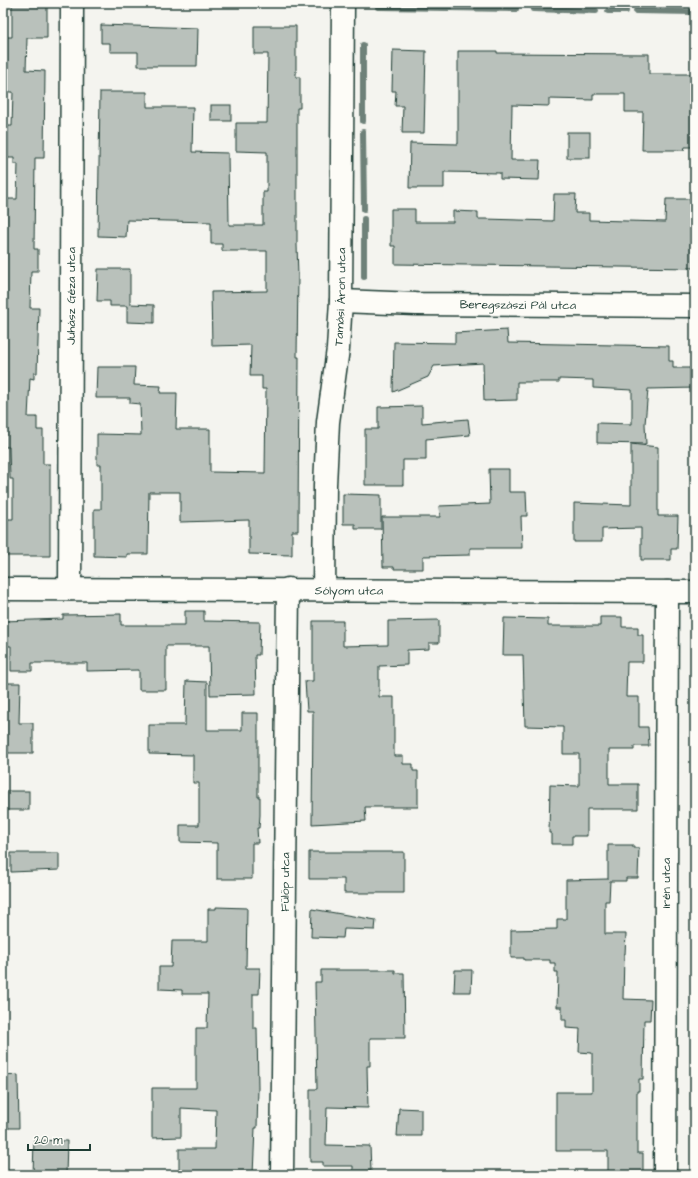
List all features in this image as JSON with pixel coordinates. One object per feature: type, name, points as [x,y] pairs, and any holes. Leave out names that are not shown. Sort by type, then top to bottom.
[{"type":"street","name":"Juhász Géza utca","points":[[70,589],[72,3]]},
{"type":"street","name":"Tamási Áron utca","points":[[324,590],[325,485],[328,422],[338,349],[341,301],[343,3]]},
{"type":"street","name":"Beregszászi Pál utca","points":[[341,301],[416,304],[695,306]]},
{"type":"street","name":"Sólyom utca","points":[[3,589],[695,592]]},
{"type":"street","name":"Fülöp utca","points":[[282,1175],[288,590]]},
{"type":"street","name":"Irén utca","points":[[665,1175],[667,592]]},
{"type":"building","points":[[12,4],[47,4],[47,38],[27,38],[26,70],[45,71],[44,158],[35,158],[34,249],[38,249],[38,271],[31,271],[30,308],[39,308],[37,373],[34,373],[34,379],[30,378],[28,417],[37,417],[37,430],[43,430],[43,464],[50,464],[50,556],[3,556],[3,519],[13,519],[13,479],[10,479],[9,447],[3,447],[3,248],[5,248],[6,199],[17,199],[18,164],[14,164],[14,158],[3,158],[3,126],[12,126],[13,92],[3,92],[3,37],[12,37]]},
{"type":"building","points":[[101,25],[198,28],[197,66],[138,66],[138,52],[110,52],[110,43],[101,43]]},
{"type":"building","points":[[254,26],[296,26],[296,77],[300,77],[300,108],[297,108],[297,357],[299,357],[298,531],[292,531],[292,555],[249,554],[249,520],[180,522],[180,492],[149,492],[148,554],[127,554],[127,557],[94,556],[94,509],[101,509],[101,465],[97,465],[97,434],[141,435],[140,404],[130,403],[130,398],[96,398],[97,367],[135,367],[134,385],[161,386],[160,393],[177,393],[176,429],[210,429],[210,472],[265,473],[266,389],[262,389],[262,376],[250,376],[251,345],[212,346],[211,292],[267,291],[267,251],[222,251],[222,244],[211,244],[211,222],[127,220],[126,237],[98,236],[100,92],[147,92],[147,107],[193,107],[192,152],[228,153],[229,225],[263,225],[263,192],[267,192],[267,152],[236,151],[236,123],[267,123],[268,54],[254,54]]},
{"type":"building","points":[[393,50],[426,51],[424,133],[402,133],[403,106],[395,106],[396,91],[392,91]]},
{"type":"building","points":[[458,51],[497,51],[497,53],[649,54],[649,74],[695,74],[694,147],[685,147],[684,150],[642,150],[643,112],[625,112],[625,94],[593,94],[593,100],[549,99],[549,106],[512,105],[511,160],[540,160],[539,180],[500,179],[500,173],[444,172],[444,188],[409,188],[410,143],[458,144]]},
{"type":"building","points":[[211,105],[231,105],[231,121],[211,121]]},
{"type":"building","points":[[567,132],[590,132],[590,158],[567,158]]},
{"type":"building","points":[[554,194],[576,194],[575,213],[589,213],[589,220],[665,222],[666,199],[695,199],[695,268],[395,264],[395,246],[391,246],[391,209],[415,209],[415,222],[453,222],[453,211],[478,212],[478,219],[553,221]]},
{"type":"building","points":[[98,269],[130,269],[130,304],[154,305],[154,323],[127,322],[127,306],[110,306],[110,301],[97,301]]},
{"type":"building","points":[[507,330],[508,343],[669,346],[669,361],[673,361],[673,368],[695,368],[695,388],[648,389],[645,424],[646,444],[597,443],[597,423],[632,424],[632,390],[593,388],[593,380],[559,379],[559,382],[517,382],[517,400],[484,401],[483,363],[434,366],[428,377],[393,392],[394,342],[455,343],[455,333]]},
{"type":"building","points":[[422,406],[422,423],[468,419],[470,435],[426,439],[426,460],[403,460],[403,485],[365,485],[365,429],[378,429],[378,407]]},
{"type":"building","points":[[631,444],[658,447],[658,516],[678,516],[677,549],[671,549],[671,560],[641,560],[641,528],[602,529],[602,542],[574,542],[574,503],[631,505]]},
{"type":"building","points":[[489,469],[509,469],[509,492],[526,492],[527,516],[521,516],[522,548],[470,548],[470,555],[423,556],[423,569],[394,569],[394,567],[383,567],[382,517],[440,517],[439,506],[490,504]]},
{"type":"building","points":[[343,494],[381,495],[381,529],[355,529],[355,524],[343,524]]},
{"type":"building","points":[[185,611],[204,611],[204,621],[260,622],[259,655],[255,655],[256,694],[210,695],[209,646],[166,646],[166,690],[139,690],[139,670],[87,671],[87,663],[32,663],[32,671],[11,671],[11,646],[3,646],[3,621],[63,619],[63,615],[121,614],[121,625],[185,625]]},
{"type":"building","points":[[600,617],[622,617],[622,627],[638,627],[638,635],[643,635],[643,662],[627,662],[626,697],[639,697],[639,727],[648,727],[649,746],[634,746],[634,750],[609,750],[609,784],[638,784],[638,809],[587,809],[587,836],[572,836],[572,844],[551,844],[551,833],[549,833],[550,785],[579,786],[579,754],[563,754],[563,727],[525,726],[523,655],[503,655],[504,618],[548,619],[548,626],[600,626]]},
{"type":"building","points":[[439,620],[439,643],[429,643],[429,649],[407,650],[407,665],[379,666],[379,697],[394,697],[394,756],[403,756],[403,764],[413,764],[413,771],[418,771],[418,807],[365,807],[366,821],[312,824],[313,711],[307,711],[305,681],[313,681],[313,621],[343,621],[343,646],[388,645],[388,621]]},
{"type":"building","points":[[186,681],[207,682],[207,730],[242,730],[242,713],[258,713],[258,797],[260,797],[260,815],[259,828],[257,828],[258,843],[252,843],[252,879],[217,879],[217,843],[180,842],[180,825],[199,825],[199,783],[193,783],[193,755],[149,754],[149,725],[185,725]]},
{"type":"building","points":[[3,683],[20,683],[19,723],[33,723],[33,753],[3,753]]},
{"type":"building","points":[[3,791],[29,791],[29,810],[3,810]]},
{"type":"building","points":[[608,845],[633,845],[633,848],[639,848],[638,878],[626,878],[626,881],[610,881],[609,901],[605,901],[605,934],[626,934],[623,999],[651,1000],[650,1020],[644,1020],[643,1079],[639,1079],[639,1091],[637,1091],[637,1153],[643,1153],[643,1175],[608,1175],[608,1151],[556,1151],[556,1092],[592,1092],[592,1053],[579,1052],[580,1029],[566,1028],[566,1020],[562,1020],[562,1007],[557,1007],[558,972],[555,972],[555,963],[550,963],[550,960],[524,960],[524,958],[511,958],[511,930],[557,929],[557,919],[566,919],[566,880],[608,879]]},
{"type":"building","points":[[309,852],[404,852],[404,893],[344,893],[344,879],[309,879]]},
{"type":"building","points":[[11,853],[59,853],[59,870],[11,872]]},
{"type":"building","points":[[216,907],[247,908],[246,968],[260,968],[259,994],[253,994],[253,1028],[257,1028],[258,1088],[257,1128],[255,1128],[253,1175],[179,1175],[179,1149],[215,1149],[216,1110],[181,1108],[181,1137],[152,1138],[152,1088],[196,1088],[196,1028],[207,1028],[208,994],[182,994],[182,990],[159,989],[159,967],[171,967],[172,941],[208,941],[208,909],[216,909]]},
{"type":"building","points":[[312,909],[376,920],[375,930],[344,929],[343,938],[311,937]]},
{"type":"building","points":[[321,970],[395,970],[395,973],[404,973],[405,1038],[370,1038],[370,1066],[367,1066],[368,1108],[327,1107],[326,1145],[370,1146],[371,1171],[353,1171],[353,1166],[323,1166],[323,1162],[310,1162],[310,1089],[317,1089],[315,982],[321,982]]},
{"type":"building","points":[[455,970],[472,970],[471,992],[454,992]]},
{"type":"building","points":[[18,1075],[19,1128],[3,1128],[3,1076]]},
{"type":"building","points":[[399,1108],[421,1109],[421,1136],[397,1136]]},
{"type":"building","points":[[34,1140],[67,1141],[66,1175],[33,1175]]},
{"type":"waterway","points":[[378,7],[516,9]]},
{"type":"waterway","points":[[533,9],[596,11]]},
{"type":"waterway","points":[[608,11],[626,11]]},
{"type":"waterway","points":[[636,11],[695,12]]},
{"type":"waterway","points":[[363,45],[363,121]]},
{"type":"waterway","points":[[363,132],[364,209]]},
{"type":"waterway","points":[[364,219],[364,277]]}]
